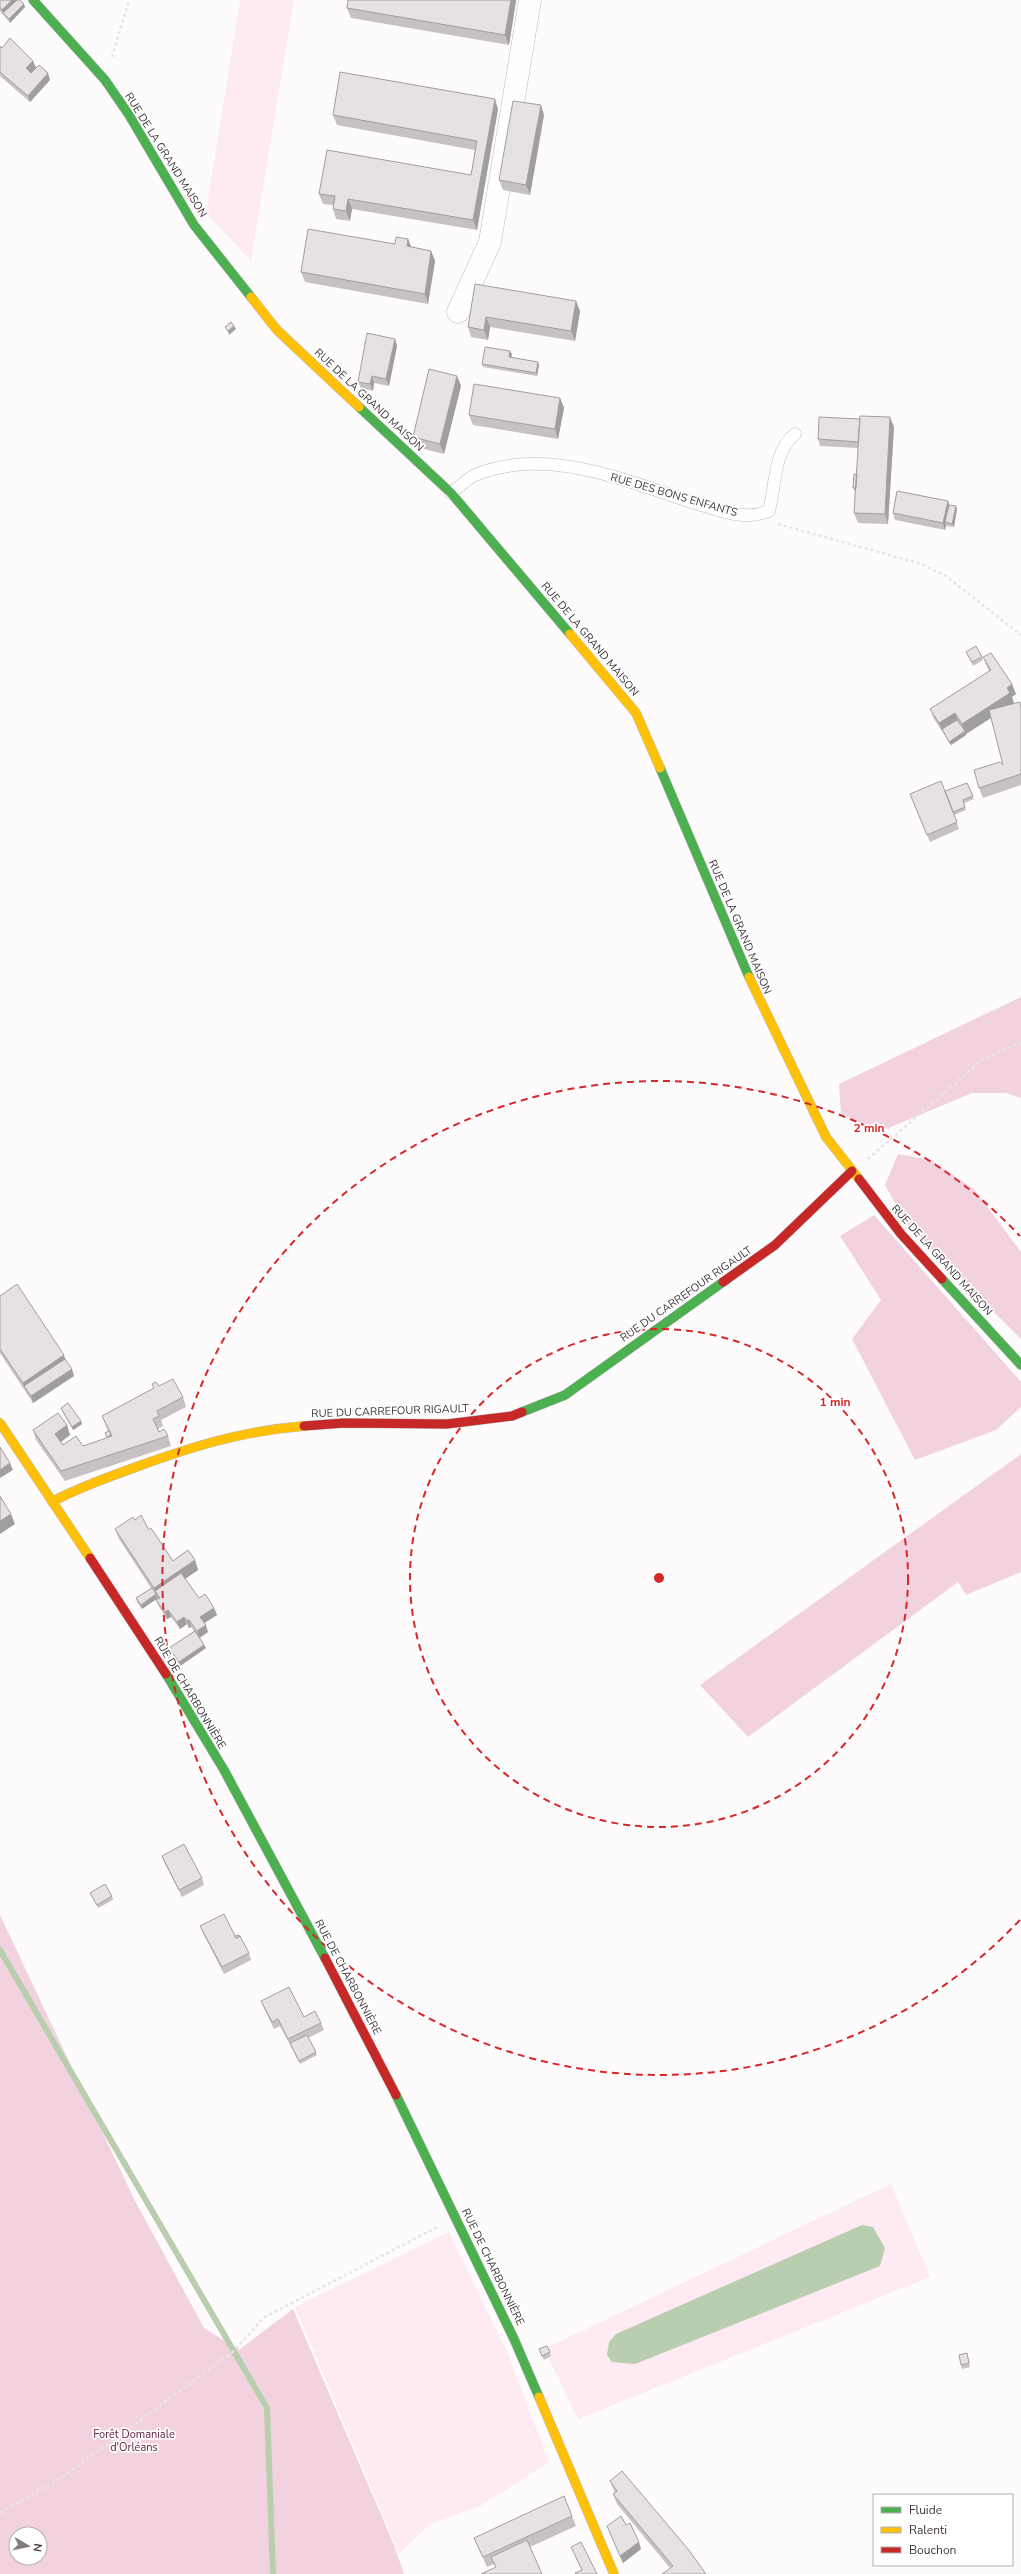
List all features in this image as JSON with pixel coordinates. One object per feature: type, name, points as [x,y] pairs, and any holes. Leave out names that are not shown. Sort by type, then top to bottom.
[{"type":"street","name":"RUE DE LA GRAND MAISON","points":[[33,0],[104,80],[129,115],[194,224],[276,330],[451,494],[636,713],[761,1005],[826,1137],[901,1234],[1021,1365]]},
{"type":"street","points":[[458,312],[490,242],[530,0]]},
{"type":"street","name":"RUE DU CARREFOUR RIGAULT","points":[[52,1502],[75,1489],[197,1445],[242,1435],[272,1429],[336,1424],[447,1424],[512,1416],[565,1395],[775,1245],[852,1171]]},
{"type":"street","name":"RUE DE CHARBONNIÈRE","points":[[0,1423],[153,1653],[224,1770],[375,2051],[514,2339],[614,2574]]},
{"type":"lane","points":[[757,516],[769,511],[780,453],[788,440],[795,434]]},
{"type":"lane","name":"RUE DES BONS ENFANTS","points":[[451,494],[474,475],[503,467],[535,463],[554,463],[595,472],[715,509],[740,515],[757,516]]},
{"type":"path","points":[[104,80],[129,0]]},
{"type":"path","points":[[757,516],[795,530],[918,563],[946,576],[1021,635]]},
{"type":"path","points":[[866,1160],[983,1059],[1021,1043]]},
{"type":"path","points":[[0,2513],[64,2476],[234,2351],[263,2318],[304,2295],[456,2218]]},
{"type":"shaded area","points":[[240,0],[294,0],[251,261],[206,213]]},
{"type":"shaded area","points":[[891,2184],[930,2277],[578,2419],[544,2349]]},
{"type":"shaded area","points":[[862,2225],[873,2227],[885,2248],[880,2266],[635,2364],[612,2362],[607,2355],[609,2342],[616,2334]]},
{"type":"shaded area","points":[[449,2232],[507,2352],[549,2462],[482,2505],[430,2524],[399,2554],[295,2307]]},
{"type":"green space","points":[[1021,997],[1021,1098],[1006,1093],[972,1093],[879,1132],[841,1113],[839,1084]]},
{"type":"green space","points":[[898,1154],[931,1160],[975,1190],[1021,1252],[1021,1339],[908,1226],[885,1185]]},
{"type":"green space","points":[[874,1215],[1021,1382],[1021,1407],[996,1430],[915,1460],[852,1339],[881,1300],[840,1236]]},
{"type":"green space","points":[[1021,1454],[1021,1572],[966,1595],[958,1582],[748,1737],[700,1685]]},
{"type":"green space","name":"Forêt Domaniale d'Orléans","points":[[0,1915],[134,2199],[204,2328],[239,2350],[293,2309],[394,2545],[404,2574],[0,2574]]},
{"type":"building","points":[[0,0],[12,0],[2,10],[0,7]]},
{"type":"building","points":[[17,0],[20,0],[24,4],[9,19],[3,13]]},
{"type":"building","points":[[348,0],[511,0],[505,35],[347,8]]},
{"type":"building","points":[[10,38],[33,61],[26,68],[31,73],[39,65],[48,73],[28,96],[0,72],[0,46],[2,48]]},
{"type":"building","points":[[340,72],[495,99],[473,220],[348,199],[346,211],[333,209],[335,196],[319,194],[327,150],[471,175],[477,141],[333,115]]},
{"type":"building","points":[[513,101],[541,105],[526,185],[499,180]]},
{"type":"building","points":[[308,229],[395,244],[396,237],[408,239],[407,246],[431,251],[425,294],[301,272]]},
{"type":"building","points":[[475,284],[576,301],[571,331],[486,317],[484,330],[468,327]]},
{"type":"building","points":[[231,322],[234,326],[228,331],[225,327]]},
{"type":"building","points":[[367,333],[395,339],[386,379],[372,376],[370,384],[358,382]]},
{"type":"building","points":[[485,347],[510,351],[509,357],[538,362],[536,373],[482,364]]},
{"type":"building","points":[[429,369],[457,376],[440,444],[413,437]]},
{"type":"building","points":[[474,384],[560,398],[555,429],[469,415]]},
{"type":"building","points":[[860,416],[890,417],[885,514],[854,513]]},
{"type":"building","points":[[819,417],[860,419],[858,442],[818,439]]},
{"type":"building","points":[[854,474],[857,474],[856,488],[853,488]]},
{"type":"building","points":[[897,491],[948,501],[943,523],[893,513]]},
{"type":"building","points":[[949,505],[956,506],[952,524],[945,522]]},
{"type":"building","points":[[976,646],[982,657],[972,662],[966,652]]},
{"type":"building","points":[[991,653],[1012,684],[1007,688],[1010,693],[962,724],[955,713],[939,723],[930,709],[991,670],[983,657]]},
{"type":"building","points":[[1020,702],[1021,774],[979,788],[974,770],[1000,762],[1003,765],[989,710]]},
{"type":"building","points":[[957,720],[965,731],[949,742],[942,729]]},
{"type":"building","points":[[941,781],[957,822],[927,835],[910,794]]},
{"type":"building","points":[[967,783],[973,796],[963,800],[965,807],[953,812],[945,791]]},
{"type":"building","points":[[17,1284],[64,1355],[23,1383],[0,1349],[0,1296]]},
{"type":"building","points":[[65,1359],[72,1369],[31,1396],[24,1386]]},
{"type":"building","points":[[173,1379],[183,1397],[157,1411],[159,1416],[153,1419],[159,1432],[164,1429],[168,1436],[61,1471],[33,1430],[58,1413],[67,1425],[55,1434],[63,1445],[76,1436],[83,1446],[112,1436],[102,1416],[154,1388],[152,1384],[156,1382],[159,1386]]},
{"type":"building","points":[[68,1403],[81,1421],[72,1427],[61,1408]]},
{"type":"building","points":[[109,1431],[111,1435],[107,1437],[105,1433]]},
{"type":"building","points":[[0,1447],[10,1463],[0,1470]]},
{"type":"building","points":[[0,1496],[11,1514],[0,1521]]},
{"type":"building","points":[[141,1515],[149,1530],[151,1528],[173,1561],[188,1550],[195,1560],[154,1588],[115,1529],[133,1517],[135,1520]]},
{"type":"building","points":[[181,1573],[199,1598],[205,1594],[214,1608],[200,1617],[206,1625],[197,1631],[189,1620],[187,1621],[184,1617],[177,1622],[168,1610],[165,1612],[156,1600],[160,1598],[155,1591]]},
{"type":"building","points":[[152,1588],[156,1594],[141,1605],[136,1598]]},
{"type":"building","points":[[195,1631],[204,1645],[179,1662],[169,1648]]},
{"type":"building","points":[[184,1844],[202,1878],[179,1890],[162,1856]]},
{"type":"building","points":[[105,1884],[112,1896],[97,1905],[90,1893]]},
{"type":"building","points":[[224,1914],[236,1938],[240,1936],[249,1953],[222,1967],[200,1926]]},
{"type":"building","points":[[289,1987],[304,2017],[315,2011],[321,2023],[288,2039],[278,2019],[272,2022],[261,2001]]},
{"type":"building","points":[[307,2035],[316,2052],[299,2061],[290,2043]]},
{"type":"building","points":[[547,2346],[550,2352],[542,2356],[539,2349]]},
{"type":"building","points":[[967,2353],[969,2363],[961,2365],[959,2355]]},
{"type":"building","points":[[622,2471],[688,2549],[706,2574],[662,2574],[673,2566],[613,2494],[617,2491],[610,2481]]},
{"type":"building","points":[[564,2496],[572,2516],[483,2557],[474,2538]]},
{"type":"building","points":[[621,2516],[626,2525],[630,2523],[639,2542],[620,2556],[607,2526]]},
{"type":"building","points":[[527,2540],[542,2574],[481,2574],[496,2567],[491,2557]]},
{"type":"building","points":[[581,2542],[597,2574],[575,2573],[582,2570],[571,2547]]},
{"type":"waterway","points":[[0,1950],[267,2408],[273,2574]]},
{"type":"traffic: fast","points":[[33,0],[105,80],[129,115],[194,225],[251,297]]},
{"type":"traffic: fast","points":[[359,407],[451,493],[570,634]]},
{"type":"traffic: fast","points":[[660,768],[749,977]]},
{"type":"traffic: fast","points":[[942,1279],[1021,1365]]},
{"type":"traffic: fast","points":[[522,1412],[565,1395],[723,1282]]},
{"type":"traffic: fast","points":[[166,1674],[224,1770],[325,1958]]},
{"type":"traffic: fast","points":[[396,2095],[514,2339],[539,2397]]},
{"type":"traffic: slow","points":[[251,297],[277,330],[359,407]]},
{"type":"traffic: slow","points":[[570,634],[636,713],[660,768]]},
{"type":"traffic: slow","points":[[749,977],[826,1137],[859,1179]]},
{"type":"traffic: slow","points":[[0,1423],[90,1558]]},
{"type":"traffic: slow","points":[[52,1502],[104,1479],[157,1459],[198,1446],[218,1440],[281,1428],[304,1426]]},
{"type":"traffic: slow","points":[[539,2397],[614,2574]]},
{"type":"traffic: jam","points":[[723,1282],[775,1245],[852,1171]]},
{"type":"traffic: jam","points":[[859,1179],[901,1234],[942,1279]]},
{"type":"traffic: jam","points":[[304,1426],[344,1423],[447,1424],[512,1416],[522,1412]]},
{"type":"traffic: jam","points":[[90,1558],[166,1674]]},
{"type":"traffic: jam","points":[[325,1958],[396,2095]]}]
